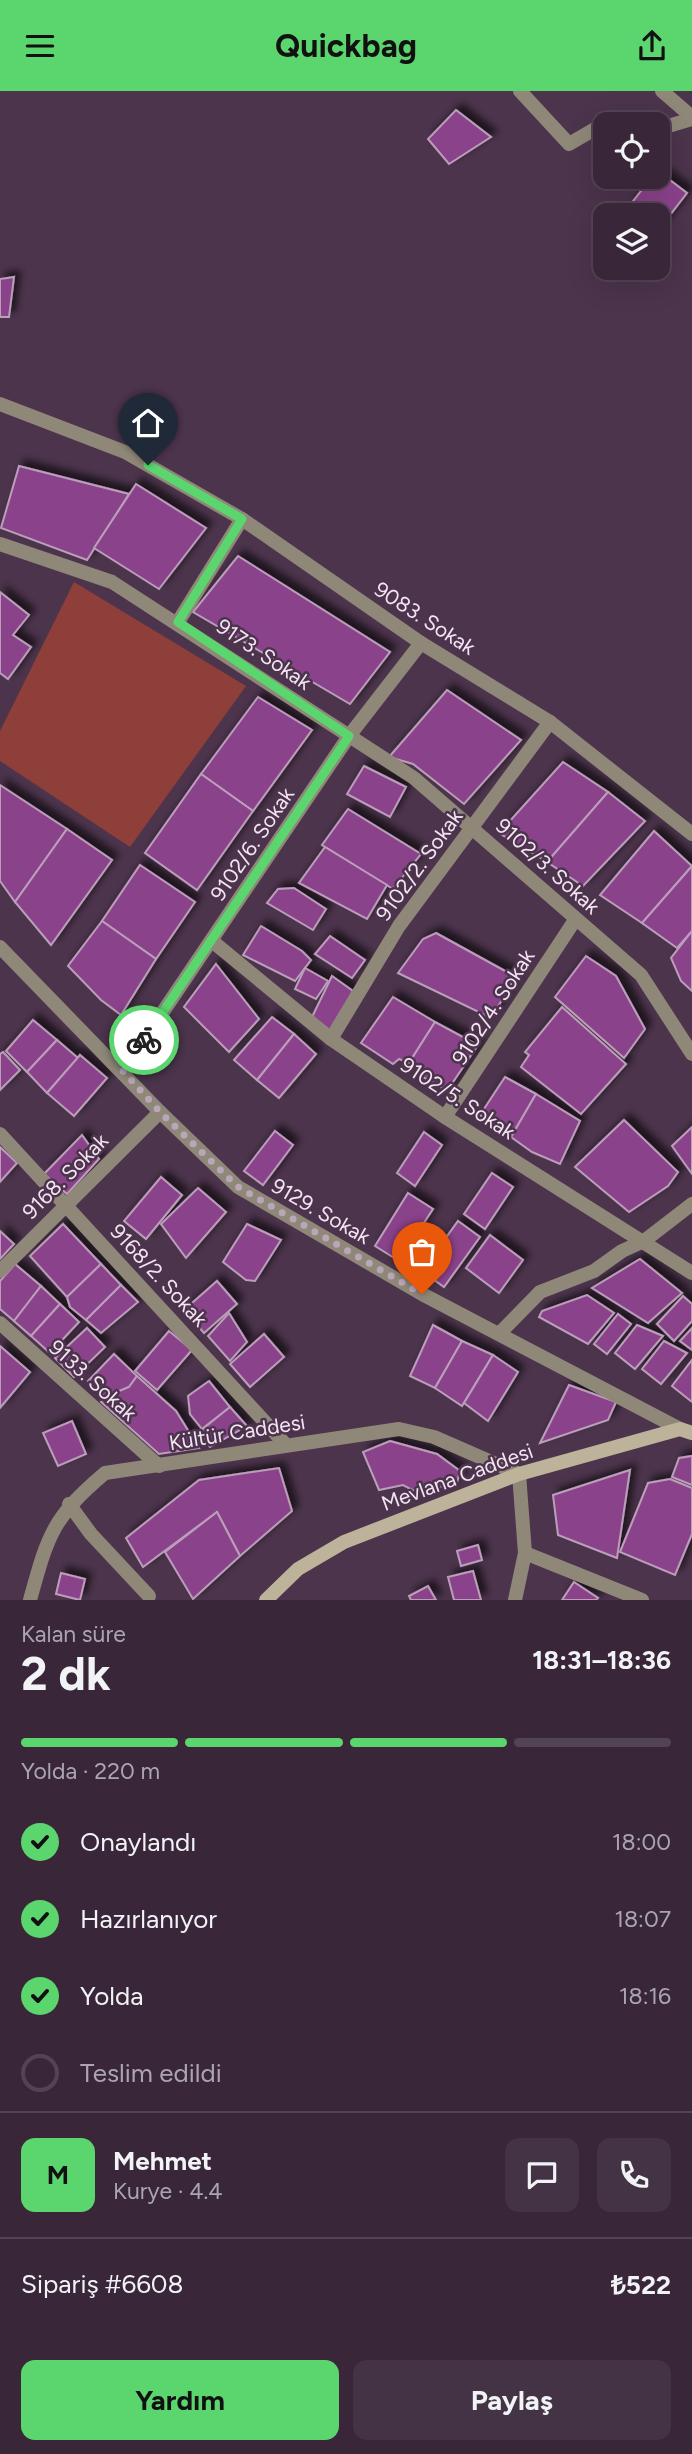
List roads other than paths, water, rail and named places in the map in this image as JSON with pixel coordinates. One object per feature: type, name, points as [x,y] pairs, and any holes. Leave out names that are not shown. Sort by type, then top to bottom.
[{"type":"main road","name":"Mevlana Caddesi","points":[[266,1600],[298,1569],[344,1542],[519,1474],[686,1431]]},
{"type":"street","points":[[520,91],[569,144],[593,132]]},
{"type":"street","points":[[662,91],[692,118]]},
{"type":"street","points":[[670,125],[692,118]]},
{"type":"street","name":"9083. Sokak","points":[[0,404],[125,452],[242,519],[421,643],[550,722],[692,834]]},
{"type":"street","points":[[178,622],[242,519]]},
{"type":"street","name":"9173. Sokak","points":[[0,544],[78,573],[112,582],[178,622],[349,736]]},
{"type":"street","name":"9102/6. Sokak","points":[[123,1071],[349,736],[421,643]]},
{"type":"street","name":"9102/2. Sokak","points":[[331,1039],[399,926],[550,722]]},
{"type":"street","name":"9102/3. Sokak","points":[[349,736],[414,778],[641,975],[692,1053]]},
{"type":"street","name":"9102/4. Sokak","points":[[445,1117],[575,919]]},
{"type":"street","name":"9102/5. Sokak","points":[[212,941],[331,1039],[445,1117],[692,1273]]},
{"type":"street","name":"9129. Sokak","points":[[0,947],[160,1112],[238,1187],[422,1294],[686,1431]]},
{"type":"street","name":"9168. Sokak","points":[[0,1271],[160,1112]]},
{"type":"street","name":"9168/2. Sokak","points":[[0,1134],[286,1445]]},
{"type":"street","points":[[500,1333],[540,1292],[594,1271],[622,1251],[644,1241],[692,1204]]},
{"type":"street","name":"9133. Sokak","points":[[0,1323],[159,1467]]},
{"type":"street","name":"Kültür Caddesi","points":[[30,1600],[47,1539],[69,1504],[105,1473],[399,1429],[434,1437],[519,1474]]},
{"type":"street","points":[[515,1600],[525,1553],[519,1474]]},
{"type":"street","points":[[69,1504],[91,1534],[149,1596]]},
{"type":"street","points":[[525,1553],[642,1600]]}]
